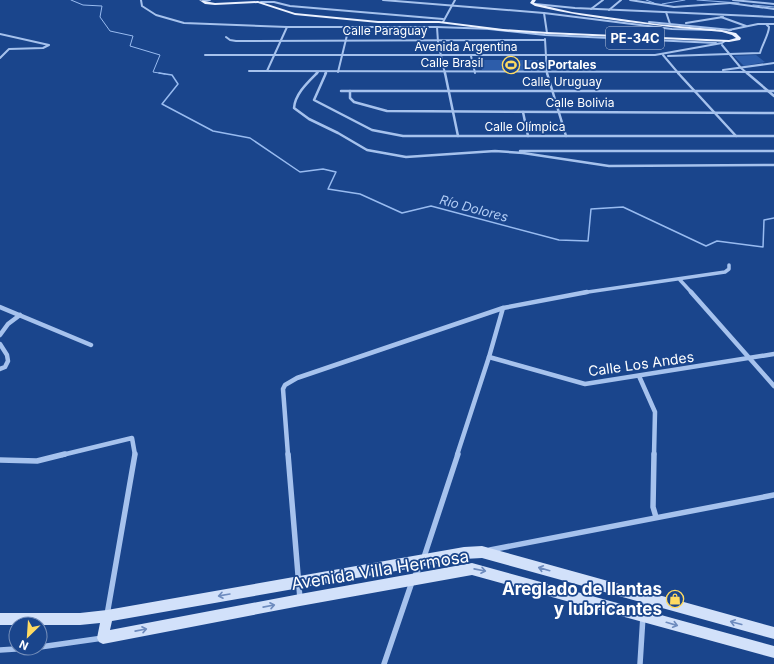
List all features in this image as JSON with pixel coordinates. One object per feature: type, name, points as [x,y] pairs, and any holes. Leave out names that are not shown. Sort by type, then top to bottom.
[{"type":"main road","name":"PE-34C","points":[[202,1],[215,4],[260,2],[287,12],[301,15],[383,22],[443,21],[494,29],[546,34],[723,43],[739,38],[734,34],[722,31],[664,26],[576,14],[533,2]]},
{"type":"street","points":[[141,0],[142,6],[147,10],[169,20],[202,24],[287,27],[437,27],[494,29]]},
{"type":"street","points":[[202,1],[210,0]]},
{"type":"street","points":[[383,0],[544,13],[672,29],[715,30]]},
{"type":"street","points":[[260,2],[274,2],[290,6],[443,21],[455,0]]},
{"type":"street","points":[[591,9],[603,0]]},
{"type":"street","points":[[609,10],[621,0]]},
{"type":"street","points":[[630,0],[674,7],[730,3]]},
{"type":"street","points":[[716,0],[774,10]]},
{"type":"street","points":[[734,0],[774,4]]},
{"type":"street","points":[[533,2],[591,9],[774,17]]},
{"type":"street","points":[[666,12],[670,24]]},
{"type":"street","points":[[544,13],[547,25],[545,40],[547,73],[566,136]]},
{"type":"street","points":[[676,24],[733,15]]},
{"type":"street","points":[[721,17],[746,26]]},
{"type":"street","points":[[649,22],[731,30]]},
{"type":"street","points":[[664,56],[760,53],[763,41],[769,32],[769,27],[766,24]]},
{"type":"street","points":[[722,31],[746,26],[774,24]]},
{"type":"street","points":[[267,72],[276,55],[280,40],[287,27]]},
{"type":"street","points":[[338,72],[349,27]]},
{"type":"street","points":[[437,27],[437,40],[443,72],[455,111],[458,136]]},
{"type":"street","points":[[487,29],[546,34]]},
{"type":"street","points":[[0,34],[49,45],[43,48],[8,49],[0,58]]},
{"type":"street","name":"Calle Paraguay","points":[[226,37],[232,40],[545,40]]},
{"type":"street","points":[[723,43],[730,55],[774,96]]},
{"type":"street","name":"Avenida Argentina","points":[[205,56],[664,56],[723,43]]},
{"type":"street","points":[[471,56],[475,72]]},
{"type":"street","points":[[664,56],[693,91],[736,136]]},
{"type":"street","points":[[713,72],[774,63]]},
{"type":"street","name":"Calle Brasil","points":[[249,71],[547,73],[774,72]]},
{"type":"street","points":[[318,72],[300,92],[293,104],[294,108],[309,119],[338,133],[367,150],[406,157],[495,152],[774,151]]},
{"type":"street","name":"Calle Olímpica","points":[[326,72],[314,100],[372,130],[403,136],[774,136]]},
{"type":"street","name":"Calle Uruguay","points":[[341,91],[774,92]]},
{"type":"street","name":"Calle Bolivia","points":[[350,91],[350,98],[354,102],[387,111],[774,113]]},
{"type":"street","points":[[523,112],[528,136]]},
{"type":"street","points":[[495,152],[523,153],[609,166],[774,166]]},
{"type":"street","points":[[300,600],[283,389],[285,385],[297,378],[503,308],[528,302],[726,272],[729,269],[729,265]]},
{"type":"street","points":[[680,280],[774,386]]},
{"type":"street","points":[[0,308],[91,345]]},
{"type":"street","points":[[384,664],[413,579],[424,560],[489,357],[503,308]]},
{"type":"street","points":[[0,335],[8,324],[20,315]]},
{"type":"street","points":[[0,344],[9,358],[9,362],[6,366],[0,369]]},
{"type":"street","name":"Calle Los Andes","points":[[489,357],[585,384],[774,354]]},
{"type":"street","points":[[639,376],[655,412],[653,506],[656,517]]},
{"type":"street","points":[[0,460],[37,461],[132,438],[135,455],[103,638],[48,646]]},
{"type":"street","points":[[482,552],[774,495]]},
{"type":"street","name":"Avenida Villa Hermosa","points":[[0,619],[80,619],[107,616],[464,552],[482,552],[774,633]]},
{"type":"street","name":"Avenida Villa Hermosa","points":[[103,638],[472,569],[774,652]]},
{"type":"street","points":[[640,664],[643,616],[646,598]]},
{"type":"shaded area","points":[[756,55],[765,62],[744,66],[734,56]]},
{"type":"shaded area","name":"Los Portales","points":[[479,60],[538,60],[543,71],[482,70]]},
{"type":"waterway","name":"Río Dolores","points":[[71,0],[83,5],[102,6],[100,17],[110,31],[133,36],[130,46],[160,55],[153,72],[159,73]]},
{"type":"waterway","points":[[646,0],[654,3]]},
{"type":"waterway","points":[[662,4],[685,0]]},
{"type":"waterway","points":[[697,0],[739,3]]},
{"type":"waterway","points":[[753,5],[774,7]]},
{"type":"waterway","name":"Río Dolores","points":[[159,73],[172,75],[178,84],[162,104],[213,131],[250,138],[300,172],[323,169],[336,172],[328,189],[360,194],[402,213],[431,206],[559,240],[588,241],[591,209],[623,207],[706,246],[717,241],[763,247],[764,220],[774,218]]},
{"type":"waterway","name":"Río Dolores","points":[[159,73],[165,74]]},
{"type":"place","name":"Los Portales","points":[[511,65]]},
{"type":"place","name":"Areglado de llantas y lubricantes","points":[[675,599]]}]
